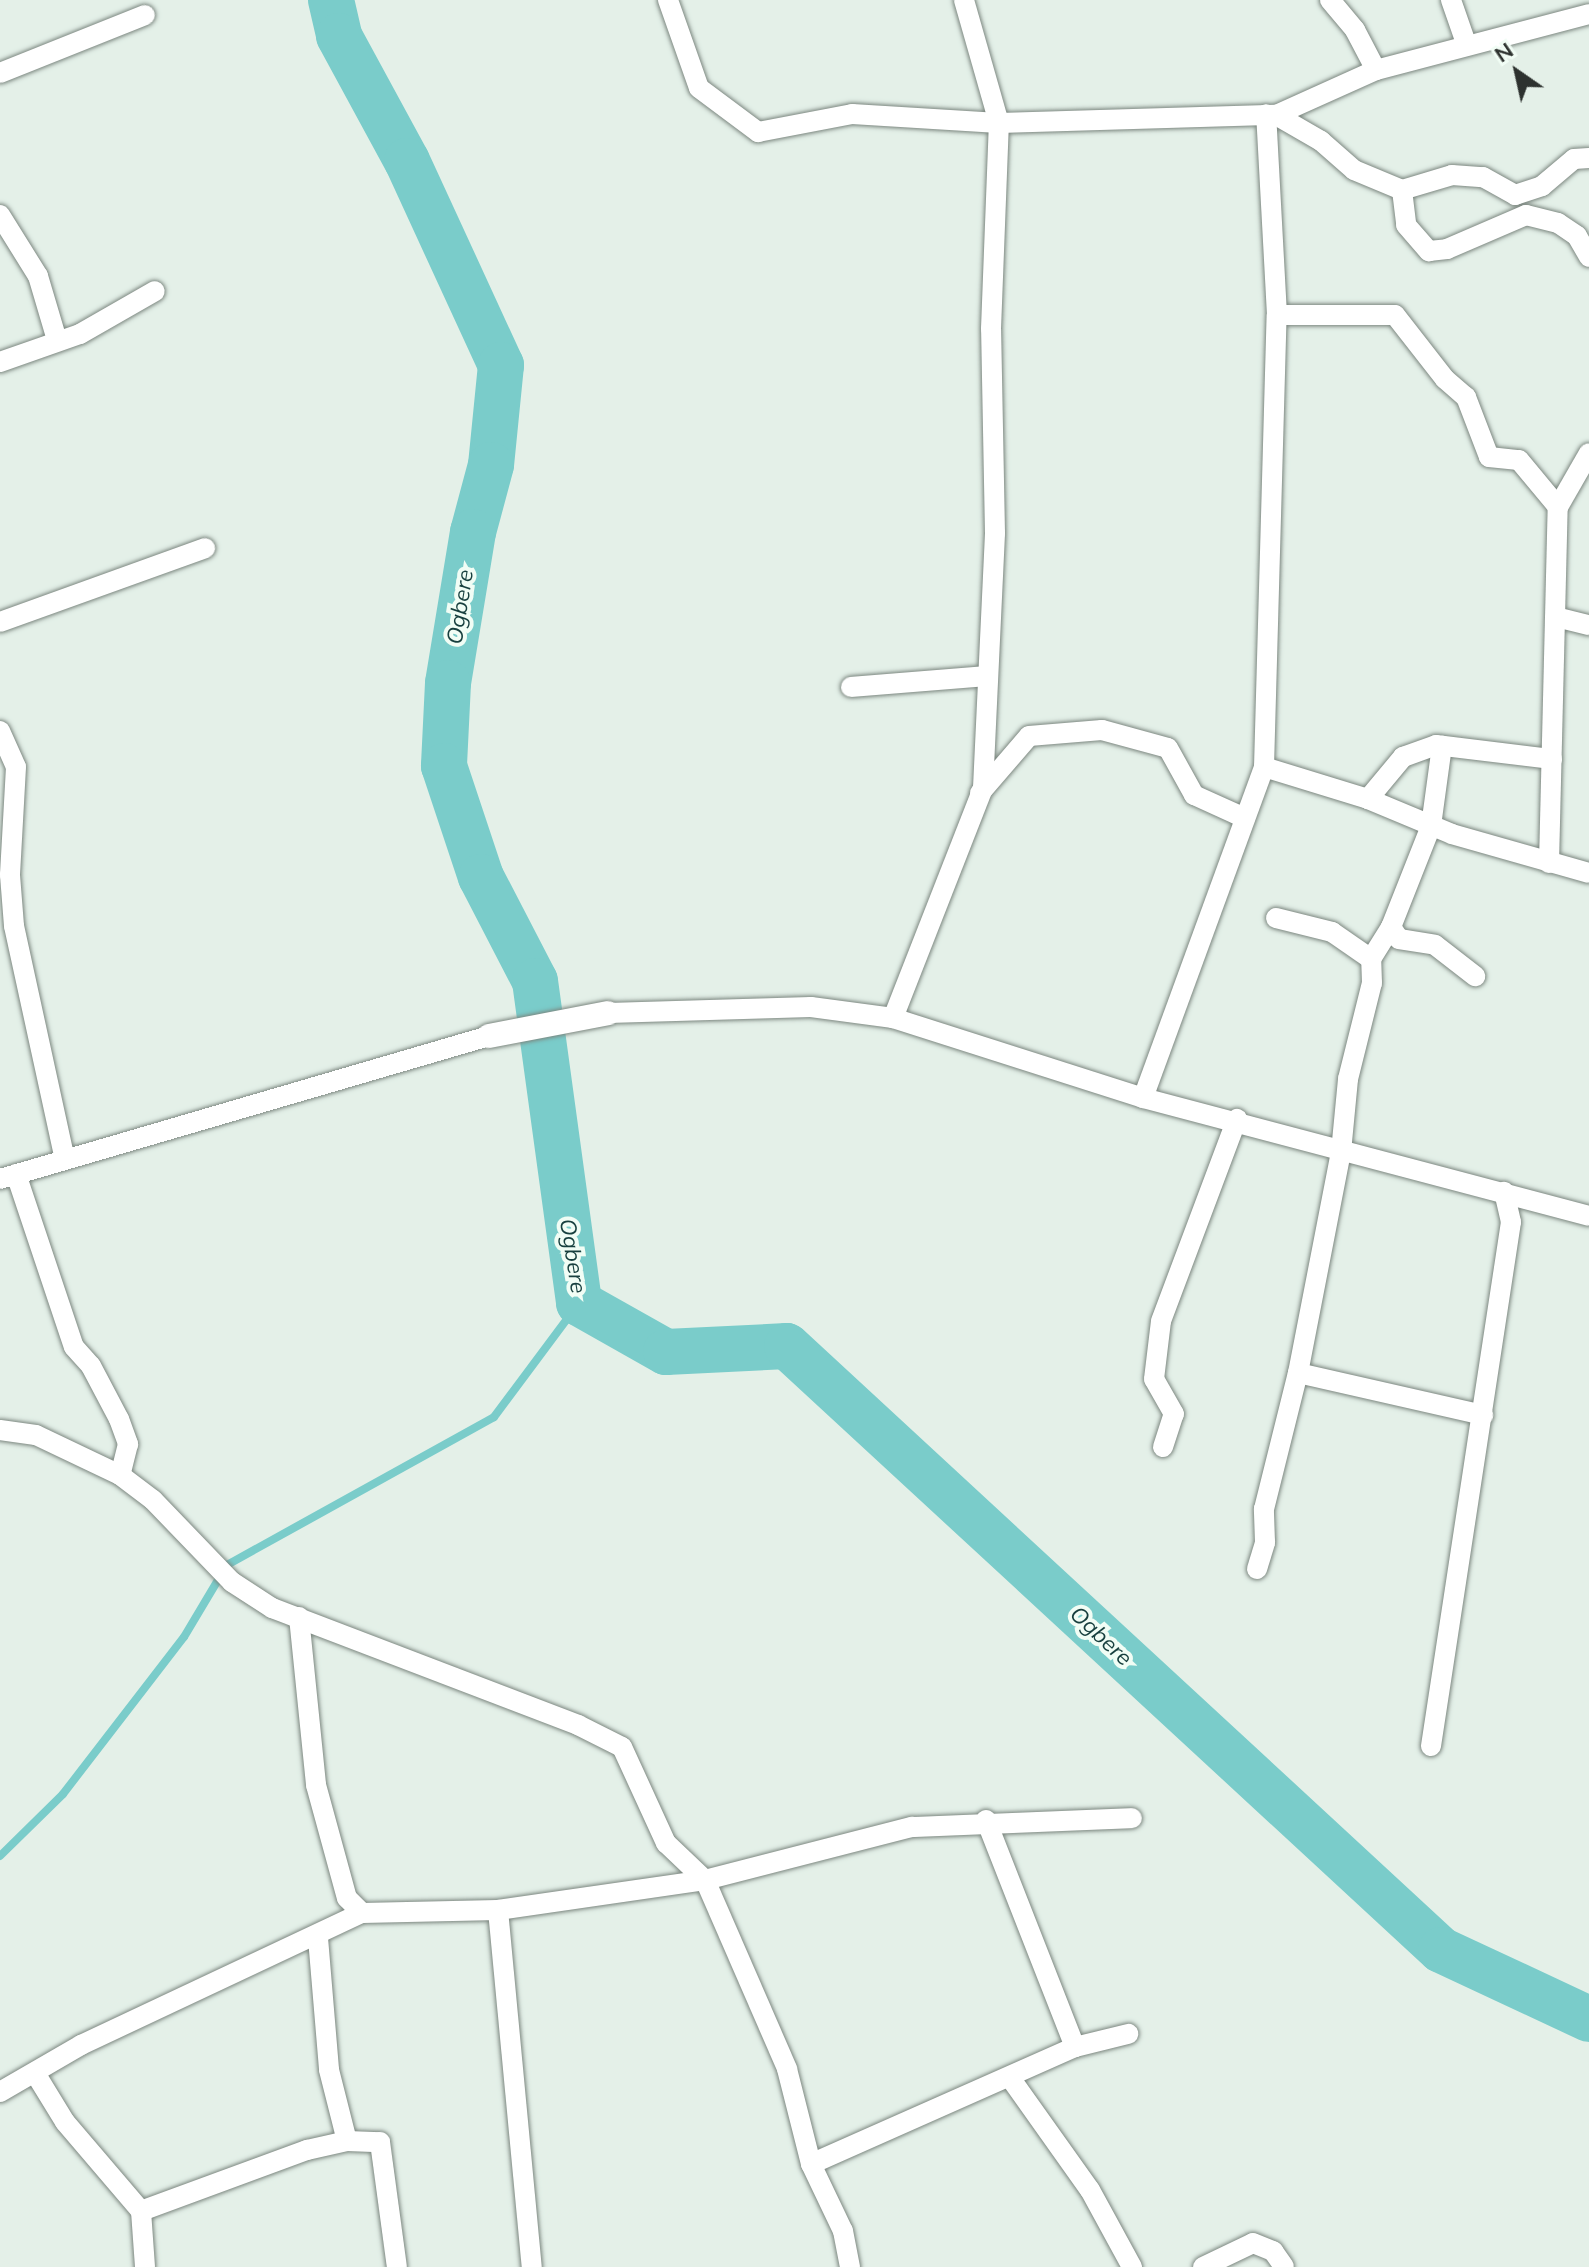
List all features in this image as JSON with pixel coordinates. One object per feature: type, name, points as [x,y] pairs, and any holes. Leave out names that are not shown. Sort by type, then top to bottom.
[{"type":"street","points":[[668,0],[699,88],[758,132],[852,114],[999,123],[1271,114],[1376,70],[1466,43],[1589,14]]},
{"type":"street","points":[[893,1018],[980,793],[995,533],[991,329],[999,123],[964,0]]},
{"type":"street","points":[[1330,0],[1376,70]]},
{"type":"street","points":[[1451,0],[1466,43]]},
{"type":"street","points":[[0,73],[145,15]]},
{"type":"street","points":[[1271,114],[1321,141],[1354,170],[1402,190],[1452,175],[1483,177],[1515,195],[1542,186],[1574,159],[1589,158]]},
{"type":"street","points":[[1143,1098],[1264,767],[1277,315],[1271,114]]},
{"type":"street","points":[[1402,190],[1406,225],[1429,251],[1447,249],[1526,215],[1558,223],[1577,236],[1589,257]]},
{"type":"street","points":[[0,215],[38,276],[57,340]]},
{"type":"street","points":[[0,362],[80,334],[155,291]]},
{"type":"street","points":[[1277,315],[1395,315],[1445,379],[1466,397],[1489,457],[1519,460],[1558,507]]},
{"type":"street","points":[[1549,863],[1558,507],[1589,453]]},
{"type":"street","points":[[0,622],[205,548]]},
{"type":"street","points":[[1556,617],[1589,625]]},
{"type":"street","points":[[851,687],[987,676]]},
{"type":"street","points":[[980,793],[1029,736],[1102,730],[1168,748],[1194,795],[1245,818]]},
{"type":"street","points":[[0,731],[16,767],[5,884],[6,908],[65,1159]]},
{"type":"street","points":[[1368,799],[1403,757],[1442,746],[1552,759]]},
{"type":"street","points":[[1257,1569],[1265,1542],[1264,1509],[1298,1373],[1341,1152],[1348,1079],[1372,983],[1371,959],[1391,927],[1431,826],[1442,746]]},
{"type":"street","points":[[1264,767],[1368,799],[1431,826],[1589,873]]},
{"type":"street","points":[[1276,918],[1332,932],[1371,959]]},
{"type":"street","points":[[1391,927],[1399,939],[1435,945],[1475,976]]},
{"type":"street","points":[[120,1475],[128,1444],[119,1419],[91,1366],[74,1347],[8,1177],[489,1036],[608,1013],[811,1007],[893,1018],[1143,1098],[1237,1119],[1341,1152],[1589,1216]]},
{"type":"street","points":[[1163,1447],[1174,1414],[1154,1379],[1161,1321],[1237,1119]]},
{"type":"street","points":[[1431,1746],[1511,1222],[1504,1192]]},
{"type":"street","points":[[1298,1373],[1483,1415]]},
{"type":"street","points":[[0,1430],[36,1435],[120,1475],[153,1500],[232,1582],[272,1608],[578,1725],[622,1747],[666,1843],[705,1880],[787,2069],[811,2164],[843,2231],[850,2267]]},
{"type":"street","points":[[299,1617],[316,1785],[347,1898],[362,1913]]},
{"type":"street","points":[[0,2092],[81,2045],[318,1938],[362,1913],[498,1910],[705,1880],[912,1827],[986,1820],[1132,1818]]},
{"type":"street","points":[[986,1820],[1075,2047]]},
{"type":"street","points":[[498,1910],[532,2267]]},
{"type":"street","points":[[318,1938],[329,2070],[347,2141]]},
{"type":"street","points":[[811,2164],[1011,2079],[1075,2047],[1128,2034]]},
{"type":"street","points":[[35,2073],[65,2122],[141,2211],[145,2267]]},
{"type":"street","points":[[1011,2079],[1090,2190],[1132,2267]]},
{"type":"street","points":[[141,2211],[282,2157],[347,2141],[380,2142],[397,2267]]},
{"type":"street","points":[[1203,2267],[1253,2243],[1273,2251],[1284,2267]]},
{"type":"waterway","name":"Ogbere","points":[[331,0],[339,36],[407,161],[501,365],[491,465],[473,532],[448,683],[444,766],[481,877],[535,981],[579,1303],[666,1352],[787,1346],[1441,1950],[1589,2019]]},
{"type":"waterway","points":[[0,1856],[63,1794],[184,1637],[227,1565],[494,1417],[579,1303]]}]
